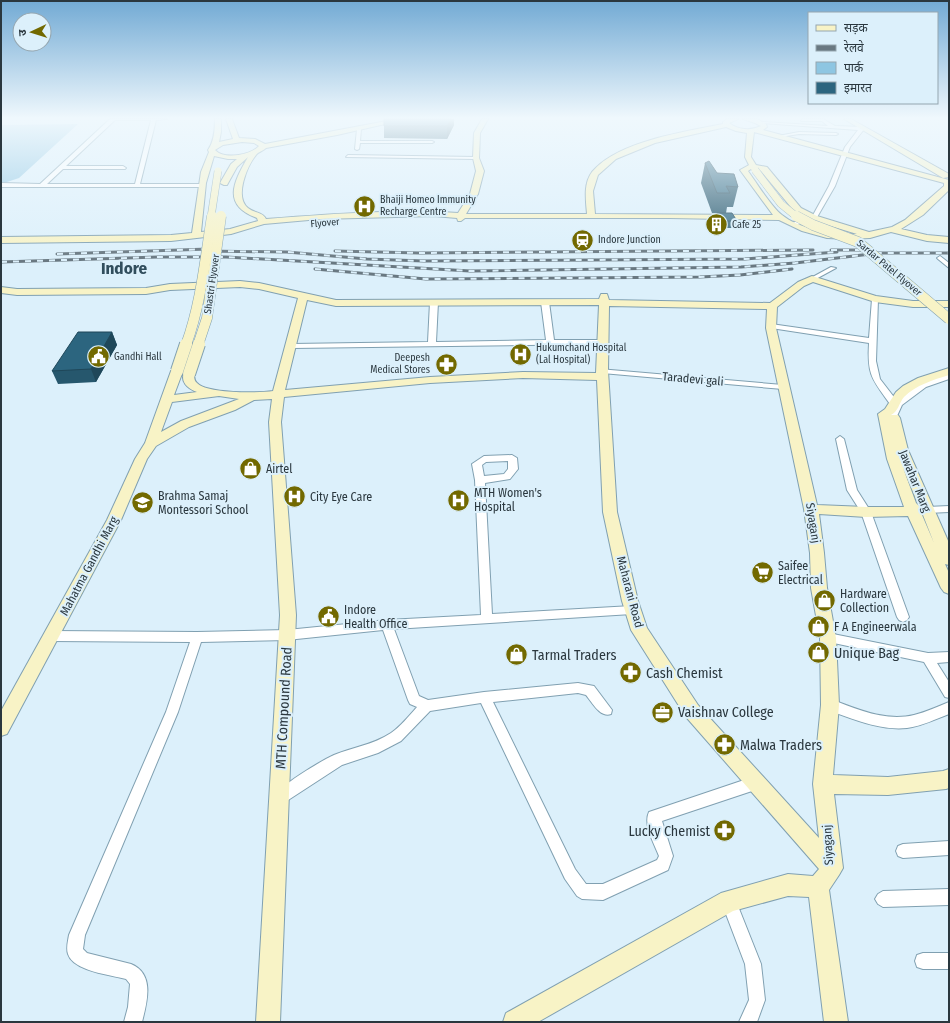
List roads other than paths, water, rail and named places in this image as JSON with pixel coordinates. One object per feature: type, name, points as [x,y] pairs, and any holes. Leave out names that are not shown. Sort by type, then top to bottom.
[{"type":"street","points":[[42,185],[62,167],[123,168]]},
{"type":"street","points":[[137,185],[142,167]]},
{"type":"street","points":[[197,234],[202,186],[207,167]]},
{"type":"street","name":"Shastri Flyover","points":[[166,399],[194,323],[203,276],[219,167]]},
{"type":"street","name":"Shastri Flyover","points":[[219,393],[200,390],[190,385],[188,380],[207,318],[224,183],[237,167]]},
{"type":"street","points":[[245,167],[238,183],[240,205],[248,212],[262,220]]},
{"type":"street","points":[[460,216],[474,194],[480,171],[479,167]]},
{"type":"street","points":[[591,214],[589,191],[595,174],[604,167]]},
{"type":"street","points":[[794,224],[814,218],[834,183],[839,167]]},
{"type":"street","points":[[897,167],[949,180]]},
{"type":"street","points":[[927,167],[949,180]]},
{"type":"street","points":[[778,216],[744,171],[753,168],[764,169],[798,210],[814,218],[870,235]]},
{"type":"street","name":"Sardar Patel Flyover","points":[[753,168],[789,212],[858,242],[949,319]]},
{"type":"street","points":[[1,240],[197,234],[262,220],[368,215],[460,216],[591,214],[778,216],[794,224],[828,236],[870,235],[900,227],[920,214],[948,187],[949,180]]},
{"type":"street","points":[[1,185],[202,186]]},
{"type":"street","name":"Flyover","points":[[218,239],[323,222],[442,219],[460,216],[481,217],[591,214]]},
{"type":"street","points":[[892,230],[927,238],[949,240]]},
{"type":"street","points":[[1,236],[136,237]]},
{"type":"street","points":[[940,258],[949,266]]},
{"type":"street","points":[[318,299],[604,299],[775,303],[801,284],[833,268]]},
{"type":"street","points":[[812,279],[875,299],[913,304],[949,304]]},
{"type":"street","points":[[1,286],[19,283],[146,282],[170,286],[248,285],[336,303],[545,302],[604,299]]},
{"type":"street","points":[[1,290],[17,292],[146,291],[170,286]]},
{"type":"street","points":[[274,395],[292,346],[299,296]]},
{"type":"street","points":[[274,395],[299,296]]},
{"type":"street","name":"Maharani Road","points":[[604,299],[602,342],[610,512],[632,610],[639,630],[692,711],[832,868]]},
{"type":"street","points":[[875,299],[872,361],[876,378],[892,410]]},
{"type":"street","points":[[432,344],[434,302]]},
{"type":"street","points":[[545,302],[550,342]]},
{"type":"street","name":"Siyaganj","points":[[775,303],[771,326],[783,387],[811,509],[817,553],[819,588],[828,638],[830,705],[823,784],[832,868],[818,887]]},
{"type":"street","points":[[771,326],[873,341]]},
{"type":"street","points":[[292,346],[602,342]]},
{"type":"street","points":[[892,410],[906,387],[949,371]]},
{"type":"street","points":[[166,399],[219,393],[252,397],[430,380],[523,375],[603,374]]},
{"type":"street","name":"Taradevi gali","points":[[603,374],[783,387]]},
{"type":"street","points":[[949,376],[923,385],[892,410],[884,414],[891,448],[920,511],[949,588]]},
{"type":"street","name":"MTH Compound Road","points":[[268,1022],[288,616],[274,395]]},
{"type":"street","points":[[151,443],[185,424],[231,407],[252,397]]},
{"type":"street","name":"Mahatma Gandhi Marg","points":[[1,728],[114,520],[141,459],[151,443],[166,399]]},
{"type":"street","points":[[840,439],[852,490],[866,512],[903,617]]},
{"type":"street","points":[[480,480],[487,619]]},
{"type":"street","points":[[811,509],[866,512],[949,509]]},
{"type":"street","name":"Jawahar Marg","points":[[920,511],[949,560]]},
{"type":"street","points":[[51,636],[197,637],[287,635],[387,625],[632,610]]},
{"type":"street","points":[[387,625],[414,700],[427,706],[484,697],[578,688],[590,690],[606,710]]},
{"type":"street","points":[[133,1022],[137,1007],[139,981],[131,972],[83,960],[75,952],[77,935],[172,712],[197,637]]},
{"type":"street","points":[[828,638],[928,658],[949,657]]},
{"type":"street","points":[[928,658],[949,693]]},
{"type":"street","points":[[484,697],[570,874],[582,891],[603,892],[662,865],[666,856],[656,829],[654,817],[756,783]]},
{"type":"street","points":[[830,705],[880,720],[897,723],[921,719],[949,708]]},
{"type":"street","points":[[279,799],[303,780],[338,760],[373,749],[396,736],[427,706]]},
{"type":"street","points":[[823,784],[888,786],[946,780],[949,778]]},
{"type":"street","points":[[903,852],[949,848]]},
{"type":"street","points":[[515,1022],[729,901],[788,885],[818,887],[836,1022]]},
{"type":"street","points":[[883,898],[949,897]]},
{"type":"street","points":[[729,901],[753,964],[756,1000],[748,1022]]},
{"type":"street","points":[[924,961],[949,961]]},
{"type":"railway","points":[[57,254],[209,249]]},
{"type":"railway","points":[[335,251],[420,253],[813,250]]},
{"type":"railway","points":[[831,250],[867,250]]},
{"type":"railway","points":[[204,251],[287,252],[367,259],[424,261],[745,259],[837,252]]},
{"type":"railway","points":[[1,262],[158,257],[226,257],[470,271],[741,267],[795,263],[879,253],[949,253]]},
{"type":"railway","points":[[315,269],[426,279],[700,277],[740,275],[792,269]]},
{"type":"place","name":"Bhaiji Homeo Immunity Recharge Centre","points":[[364,206]]},
{"type":"place","name":"Cafe 25","points":[[717,225]]},
{"type":"place","name":"Indore Junction","points":[[582,240]]},
{"type":"place","name":"Hukumchand Hospital (Lal Hospital)","points":[[521,354]]},
{"type":"place","name":"Gandhi Hall","points":[[99,357]]},
{"type":"place","name":"Deepesh Medical Stores","points":[[446,364]]},
{"type":"place","name":"Airtel","points":[[250,469]]},
{"type":"place","name":"City Eye Care","points":[[294,497]]},
{"type":"place","name":"MTH Women's Hospital","points":[[459,500]]},
{"type":"place","name":"Brahma Samaj Montessori School","points":[[142,503]]},
{"type":"place","name":"Saifee Electrical","points":[[763,573]]},
{"type":"place","name":"Hardware Collection","points":[[825,601]]},
{"type":"place","name":"Indore Health Office","points":[[328,617]]},
{"type":"place","name":"F A Engineerwala","points":[[819,627]]},
{"type":"place","name":"Unique Bag","points":[[819,653]]},
{"type":"place","name":"Tarmal Traders","points":[[516,655]]},
{"type":"place","name":"Cash Chemist","points":[[631,673]]},
{"type":"place","name":"Vaishnav College","points":[[662,712]]},
{"type":"place","name":"Malwa Traders","points":[[725,745]]},
{"type":"place","name":"Lucky Chemist","points":[[725,831]]},
{"type":"district","name":"Indore","points":[[124,268]]}]
